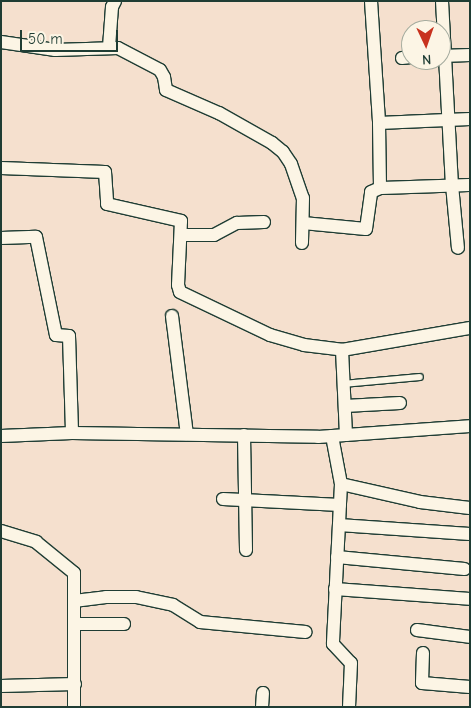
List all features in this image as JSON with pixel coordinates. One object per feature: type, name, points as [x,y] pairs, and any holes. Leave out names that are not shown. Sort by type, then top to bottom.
[{"type":"street","points":[[109,47],[112,7],[115,1]]},
{"type":"street","points":[[371,1],[379,122],[380,188]]},
{"type":"street","points":[[442,1],[442,20]]},
{"type":"street","points":[[1,42],[55,50],[109,47],[124,51],[160,70],[164,77],[166,90],[219,114],[272,143],[283,152],[291,164],[303,198],[302,243]]},
{"type":"street","points":[[451,56],[470,55]]},
{"type":"street","points":[[444,70],[458,248]]},
{"type":"street","points":[[379,122],[470,119]]},
{"type":"street","points":[[1,168],[105,172],[107,204],[178,219],[182,224],[178,285],[180,292],[270,334],[304,345],[342,350],[470,328]]},
{"type":"street","points":[[303,223],[366,229],[371,192],[380,188],[470,185]]},
{"type":"street","points":[[181,235],[214,235],[237,223],[264,222]]},
{"type":"street","points":[[1,238],[36,238],[56,335],[69,336],[72,433]]},
{"type":"street","points":[[172,316],[187,434]]},
{"type":"street","points":[[342,350],[346,435]]},
{"type":"street","points":[[344,406],[400,403]]},
{"type":"street","points":[[1,436],[72,433],[332,436],[470,426]]},
{"type":"street","points":[[244,434],[246,550]]},
{"type":"street","points":[[332,436],[341,484],[333,644],[351,663],[350,707]]},
{"type":"street","points":[[341,484],[420,502],[470,508]]},
{"type":"street","points":[[223,499],[340,505]]},
{"type":"street","points":[[339,525],[470,534]]},
{"type":"street","points":[[1,531],[36,542],[74,573],[74,707]]},
{"type":"street","points":[[337,557],[464,569]]},
{"type":"street","points":[[335,589],[470,599]]},
{"type":"street","points":[[74,601],[106,597],[136,597],[173,605],[200,622],[306,632]]},
{"type":"street","points":[[74,624],[124,624]]},
{"type":"street","points":[[416,630],[470,637]]},
{"type":"street","points":[[423,653],[422,683],[470,687]]},
{"type":"street","points":[[1,686],[75,684]]},
{"type":"street","points":[[262,707],[263,693]]},
{"type":"lane","points":[[343,384],[420,377]]}]
